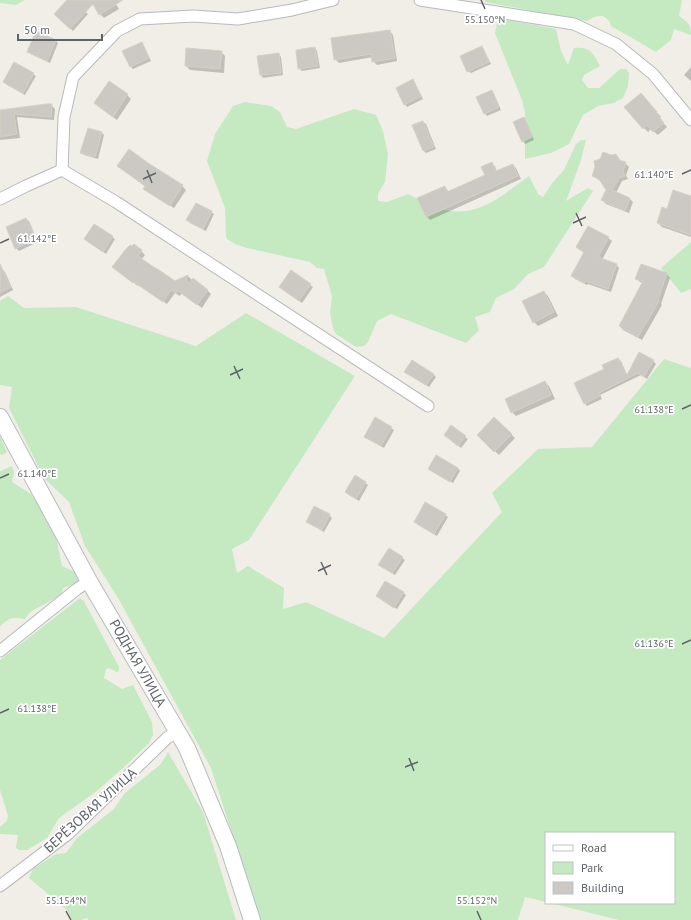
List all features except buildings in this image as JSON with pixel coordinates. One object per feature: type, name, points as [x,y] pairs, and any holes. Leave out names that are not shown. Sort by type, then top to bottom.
[{"type":"street","points":[[62,170],[64,117],[73,77],[117,31],[140,19],[193,16],[238,18],[292,10],[333,0]]},
{"type":"street","points":[[420,0],[574,24],[616,44],[653,74],[691,120]]},
{"type":"street","points":[[0,199],[62,170]]},
{"type":"street","points":[[62,170],[116,202],[428,406]]},
{"type":"street","name":"РОДНАЯ УЛИЦА","points":[[0,417],[89,581],[187,748],[228,846],[252,920]]},
{"type":"street","points":[[0,651],[89,581]]},
{"type":"street","name":"БЕРЁЗОВАЯ УЛИЦА","points":[[0,886],[68,834],[167,738],[178,731]]},
{"type":"green space","points":[[0,0],[25,0],[16,5],[0,3]]},
{"type":"green space","points":[[485,0],[682,0],[679,16],[688,24],[691,34],[690,35],[674,29],[671,40],[656,52],[611,26],[609,21],[603,16],[597,16],[586,21],[485,2]]},
{"type":"green space","points":[[502,19],[556,29],[561,51],[568,65],[574,48],[584,48],[590,51],[600,66],[584,75],[582,80],[588,88],[599,88],[620,69],[626,69],[629,73],[628,86],[623,98],[614,103],[598,106],[583,115],[569,144],[551,153],[525,159],[525,113],[522,100],[495,33],[497,23]]},
{"type":"green space","points":[[245,102],[271,106],[280,112],[287,127],[296,129],[354,109],[376,115],[383,131],[388,154],[385,182],[378,194],[378,201],[387,202],[408,194],[441,209],[466,211],[478,208],[499,198],[529,176],[538,194],[543,197],[553,182],[564,170],[576,144],[581,140],[586,140],[580,163],[566,201],[588,188],[593,191],[544,267],[528,274],[514,289],[496,298],[490,312],[475,317],[479,330],[466,343],[391,314],[377,321],[368,342],[364,346],[356,347],[336,334],[333,328],[330,313],[332,296],[324,269],[317,268],[310,262],[247,248],[235,244],[227,239],[225,208],[207,161],[215,134],[233,106]]},
{"type":"green space","points":[[691,242],[691,289],[681,293],[661,268]]},
{"type":"green space","points":[[8,296],[24,308],[76,307],[196,346],[246,313],[355,376],[249,540],[232,549],[237,573],[248,566],[284,588],[283,609],[306,602],[384,638],[502,512],[492,493],[538,449],[592,447],[664,359],[691,368],[691,920],[619,920],[554,904],[675,904],[675,832],[545,832],[545,902],[525,897],[518,920],[260,920],[211,768],[118,598],[85,546],[69,502],[44,478],[9,408],[12,387],[0,385],[0,301]]},
{"type":"green space","points":[[0,436],[7,452],[2,455],[0,454]]},
{"type":"green space","points":[[12,466],[14,473],[12,482],[31,494],[47,519],[57,541],[62,566],[77,573],[78,583],[63,588],[61,595],[30,612],[25,619],[11,618],[0,626],[0,471]]},
{"type":"green space","points":[[80,598],[84,601],[119,667],[119,671],[117,672],[109,668],[106,669],[104,678],[122,689],[133,685],[152,722],[153,735],[149,743],[97,791],[59,818],[47,838],[27,850],[19,850],[16,848],[18,835],[0,834],[0,827],[7,821],[8,816],[0,790],[0,660]]},
{"type":"green space","points":[[168,752],[203,812],[236,920],[89,920],[87,918],[72,920],[67,910],[29,878],[33,869],[56,854],[66,853],[77,838],[114,809],[125,793],[161,764]]}]
